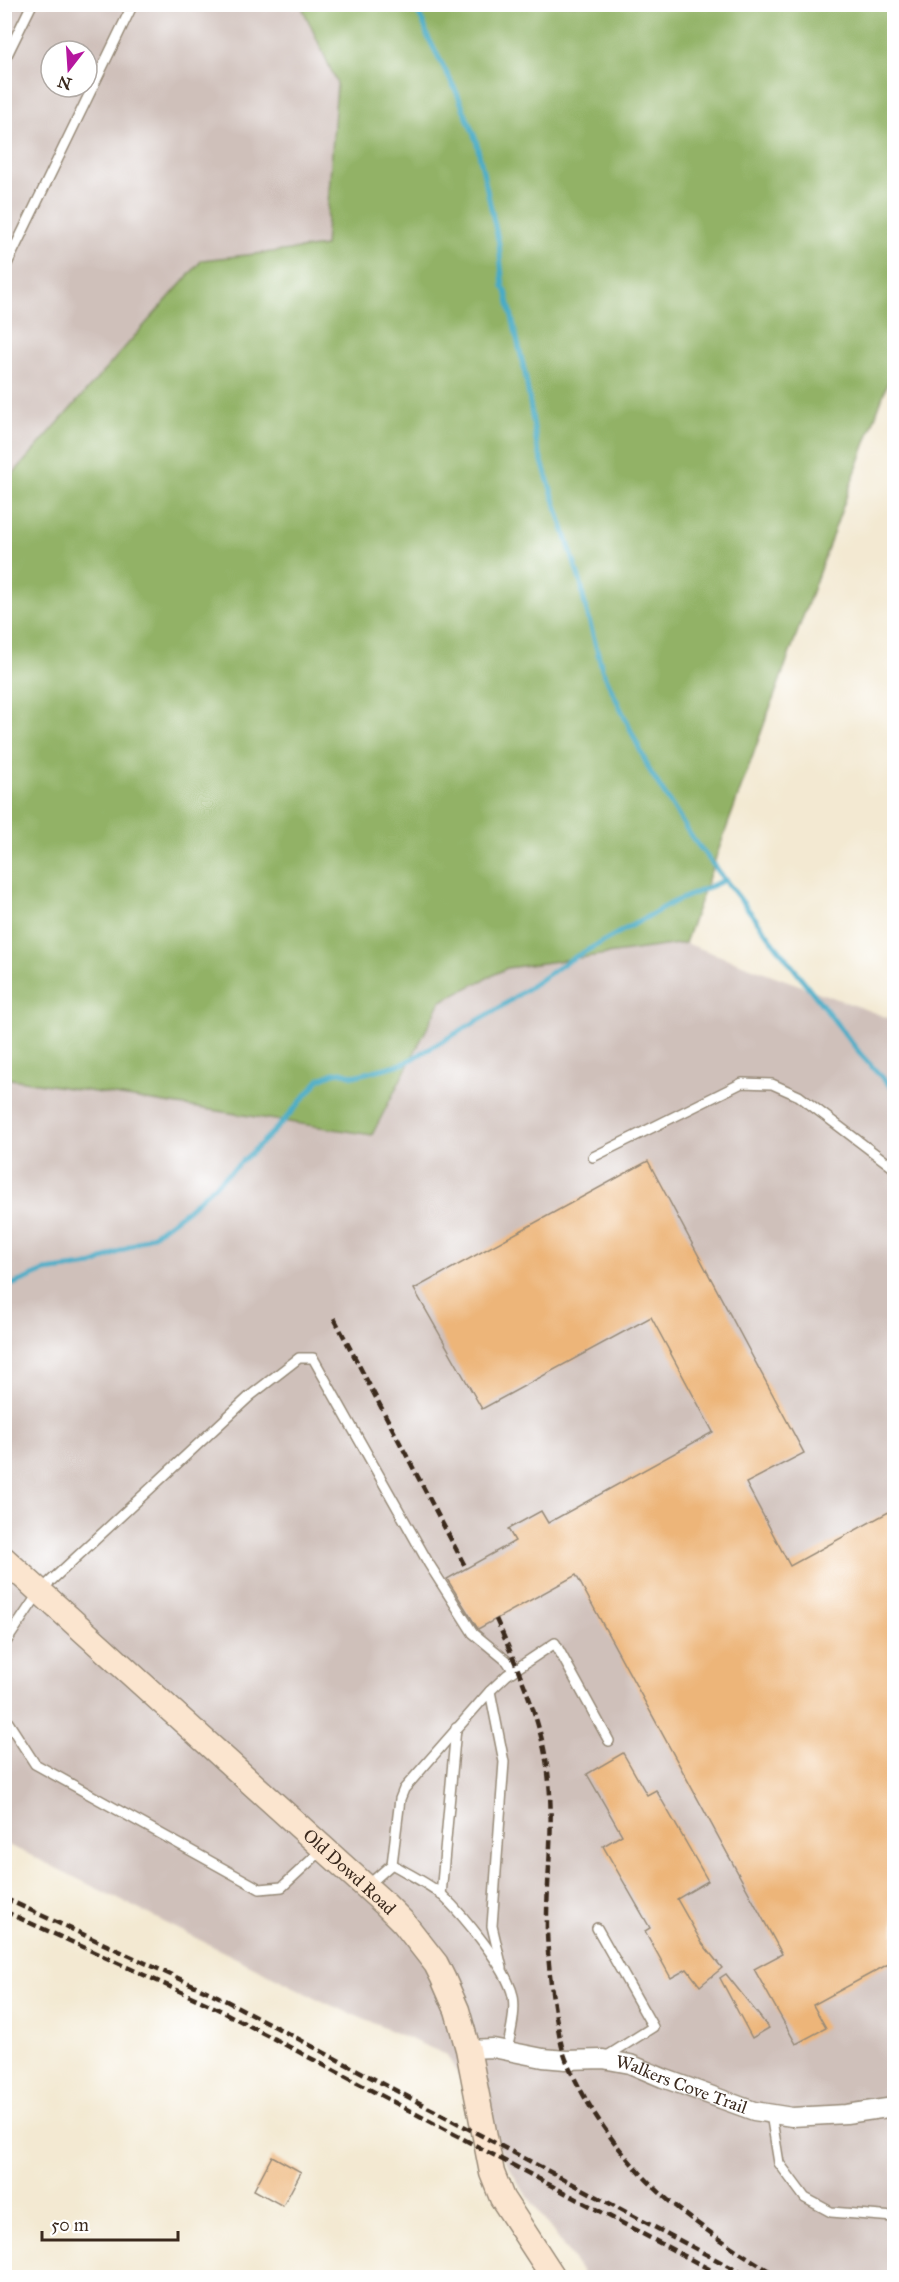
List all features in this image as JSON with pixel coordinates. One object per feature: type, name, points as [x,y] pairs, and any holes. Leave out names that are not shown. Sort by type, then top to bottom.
[{"type":"street","name":"Old Dowd Road","points":[[4,1559],[366,1887],[404,1923],[436,1964],[457,2010],[468,2049],[492,2173],[502,2198],[554,2277]]},
{"type":"street","name":"Walkers Cove Trail","points":[[468,2049],[493,2048],[566,2060],[603,2059],[630,2064],[683,2086],[754,2110],[792,2117],[846,2114],[894,2107]]},
{"type":"lane","points":[[4,61],[32,4]]},
{"type":"lane","points":[[4,270],[133,4]]},
{"type":"lane","points":[[593,1157],[742,1083],[772,1084],[799,1096],[894,1168]]},
{"type":"lane","points":[[4,1645],[40,1591],[250,1396],[299,1358],[313,1358],[429,1564],[473,1633],[507,1661],[513,1670]]},
{"type":"lane","points":[[366,1887],[392,1864],[400,1799],[404,1789],[490,1691],[513,1670],[555,1643],[609,1741]]},
{"type":"lane","points":[[490,1691],[504,1762],[492,1926],[502,1968],[513,1997],[513,2024],[507,2051]]},
{"type":"lane","points":[[4,1716],[35,1764],[260,1889],[282,1887],[324,1848]]},
{"type":"lane","points":[[441,1894],[456,1728]]},
{"type":"lane","points":[[392,1864],[441,1894],[502,1968]]},
{"type":"lane","points":[[597,1928],[653,2027],[603,2059]]},
{"type":"lane","points":[[771,2114],[779,2163],[805,2198],[831,2212],[894,2217]]},
{"type":"lane","points":[[877,2215],[894,2207]]},
{"type":"shaded area","points":[[5,5],[301,5],[337,83],[325,246],[202,260],[5,483]]},
{"type":"shaded area","points":[[685,943],[894,1020],[894,2277],[585,2277],[517,2181],[447,2055],[326,2003],[5,1844],[4,1078],[372,1135],[441,1001],[507,968]]},
{"type":"green space","points":[[301,5],[894,5],[894,365],[685,943],[507,968],[441,1001],[372,1135],[5,1078],[5,483],[202,260],[325,246],[337,83]]},
{"type":"building","points":[[648,1161],[804,1453],[746,1483],[790,1566],[894,1509],[894,1961],[813,2005],[826,2028],[796,2044],[754,1969],[782,1954],[576,1575],[478,1629],[447,1579],[515,1541],[508,1529],[541,1511],[548,1523],[713,1432],[651,1317],[482,1409],[414,1289]]},
{"type":"building","points":[[623,1753],[647,1795],[656,1790],[708,1881],[677,1899],[702,1943],[722,1968],[700,1986],[687,1969],[671,1978],[645,1931],[650,1928],[603,1846],[622,1835],[587,1774]]},
{"type":"building","points":[[726,1974],[769,2028],[752,2038],[720,1978]]},
{"type":"building","points":[[272,2156],[301,2172],[283,2206],[254,2190]]},
{"type":"waterway","points":[[414,4],[457,93],[476,140],[499,244],[503,287],[506,291],[525,373],[537,446],[582,587],[602,669],[650,771],[691,836],[862,1056],[894,1090]]},
{"type":"waterway","points":[[4,1288],[45,1271],[92,1265],[153,1235],[186,1211],[250,1154],[282,1123],[320,1079],[341,1072],[354,1076],[405,1063],[496,1010],[568,961],[672,903],[725,880]]},
{"type":"railway","points":[[334,1318],[466,1568]]},
{"type":"railway","points":[[496,1619],[529,1699],[546,1761],[551,1820],[547,1913],[548,1954],[556,2017],[567,2062],[599,2121],[642,2175],[688,2216],[726,2244],[780,2278]]},
{"type":"railway","points":[[4,1898],[217,1996],[751,2278]]},
{"type":"railway","points":[[4,1911],[212,2006],[726,2278]]}]
